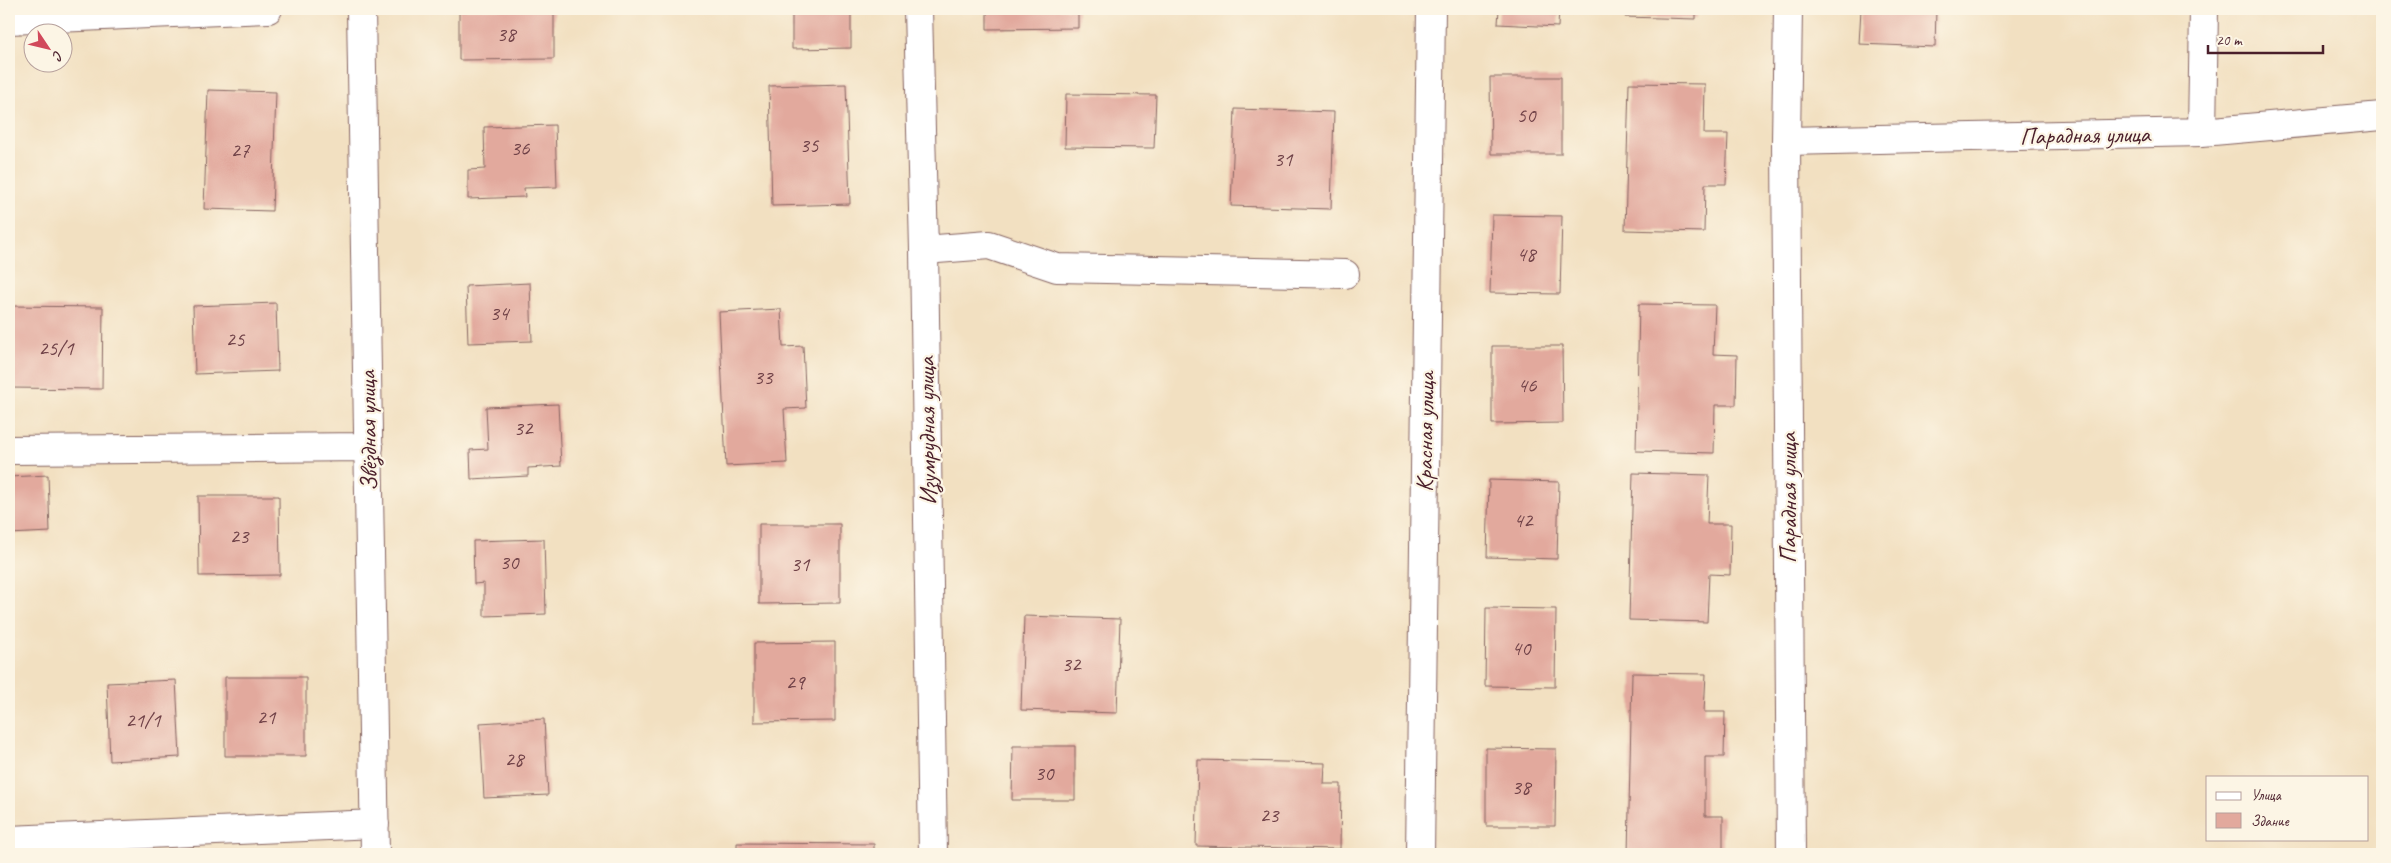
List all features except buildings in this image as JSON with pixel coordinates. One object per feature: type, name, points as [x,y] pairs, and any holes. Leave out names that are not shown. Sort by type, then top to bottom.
[{"type":"street","points":[[9,20],[268,9]]},
{"type":"street","name":"Звёздная улица","points":[[361,9],[375,854]]},
{"type":"street","name":"Изумрудная улица","points":[[918,9],[924,250],[933,854]]},
{"type":"street","name":"Красная улица","points":[[1420,854],[1431,9]]},
{"type":"street","name":"Парадная улица","points":[[1788,9],[1786,141],[1791,854]]},
{"type":"street","points":[[2202,132],[2204,9]]},
{"type":"street","name":"Парадная улица","points":[[1786,141],[2202,132],[2382,116]]},
{"type":"street","points":[[924,250],[989,245],[1056,268],[1345,274]]},
{"type":"street","points":[[9,450],[369,447]]},
{"type":"street","points":[[9,840],[375,824]]}]
